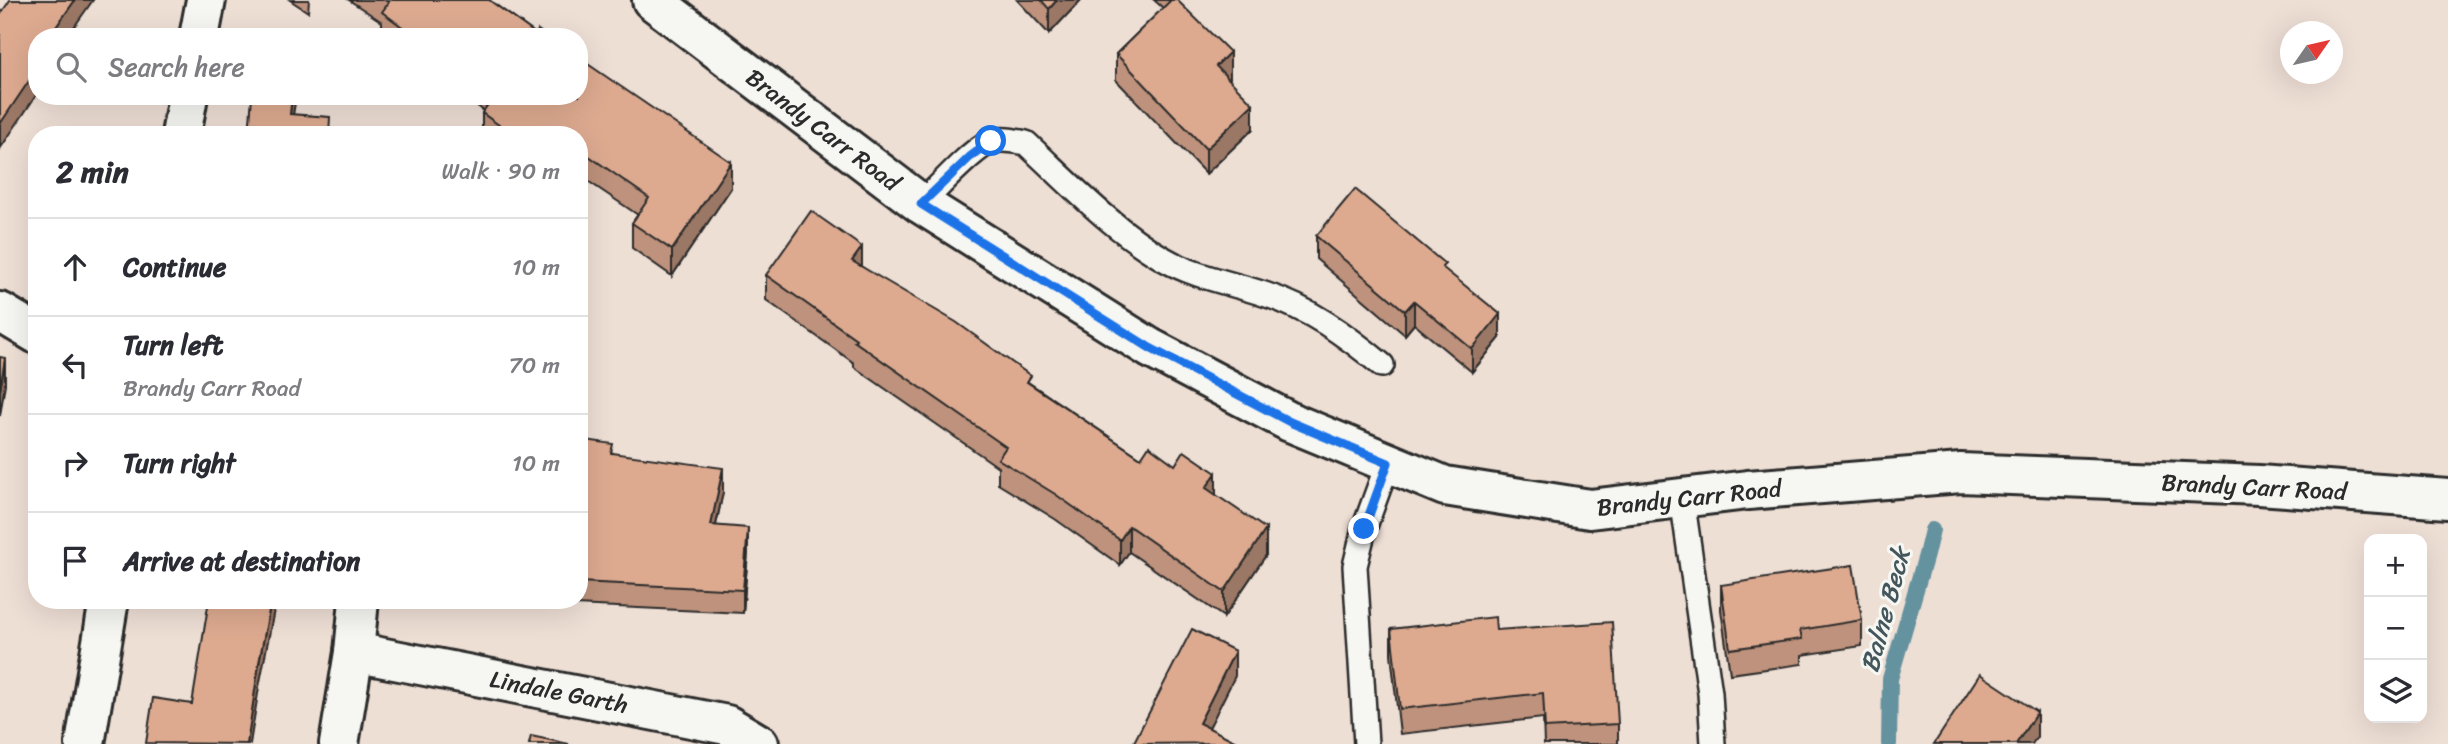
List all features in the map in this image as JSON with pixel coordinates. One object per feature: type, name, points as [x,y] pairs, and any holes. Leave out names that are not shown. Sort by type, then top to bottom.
[{"type":"street","points":[[201,28],[206,0]]},
{"type":"street","name":"Brandy Carr Road","points":[[652,0],[921,204],[1150,348],[1290,422],[1445,486],[1590,509],[1748,490],[1961,473],[2259,485],[2448,499]]},
{"type":"street","points":[[183,126],[186,105]]},
{"type":"street","points":[[0,312],[28,329]]},
{"type":"street","points":[[85,744],[108,609]]},
{"type":"street","points":[[339,744],[358,609]]},
{"type":"street","name":"Lindale Garth","points":[[354,652],[727,725],[759,744]]},
{"type":"lane","points":[[921,204],[971,156],[991,141],[1007,139],[1026,143],[1131,238],[1166,260],[1210,278],[1295,306],[1342,332],[1382,365]]},
{"type":"lane","points":[[1366,744],[1355,566],[1364,529],[1388,463]]},
{"type":"lane","points":[[1682,498],[1710,693],[1713,744]]},
{"type":"building","points":[[10,0],[75,0],[55,28],[28,28],[28,82],[0,124],[0,15]]},
{"type":"building","points":[[386,0],[489,0],[528,28],[404,28],[382,12],[389,2]]},
{"type":"building","points":[[1041,0],[1057,0],[1049,9]]},
{"type":"building","points":[[1171,0],[1177,0],[1230,52],[1216,66],[1253,104],[1206,149],[1116,54]]},
{"type":"building","points":[[588,64],[731,162],[672,250],[632,223],[649,198],[588,155],[588,126],[500,126],[482,113],[488,105],[588,105]]},
{"type":"building","points":[[251,105],[291,105],[290,114],[330,117],[330,126],[250,126]]},
{"type":"building","points":[[1355,189],[1445,264],[1442,267],[1500,314],[1472,349],[1414,301],[1405,311],[1316,236]]},
{"type":"building","points":[[811,211],[862,247],[852,261],[956,322],[1031,376],[1027,382],[1141,458],[1149,446],[1175,465],[1184,451],[1216,473],[1206,488],[1266,529],[1224,592],[1129,526],[1120,540],[1055,494],[998,459],[1006,447],[854,341],[856,339],[766,275]]},
{"type":"building","points":[[0,357],[5,358],[0,391]]},
{"type":"building","points":[[588,440],[613,444],[611,453],[723,468],[711,525],[748,528],[743,590],[588,582]]},
{"type":"building","points":[[1853,565],[1862,620],[1800,630],[1802,639],[1730,649],[1721,585]]},
{"type":"building","points":[[208,609],[269,609],[247,744],[146,743],[153,698],[192,704]]},
{"type":"building","points":[[1495,617],[1496,630],[1612,622],[1618,724],[1545,728],[1543,693],[1400,709],[1391,629]]},
{"type":"building","points":[[1192,629],[1235,651],[1199,723],[1239,743],[1133,744]]},
{"type":"building","points":[[1980,674],[2037,712],[2016,744],[1934,744]]},
{"type":"building","points":[[531,736],[569,744],[529,744]]},
{"type":"waterway","name":"Balne Beck","points":[[1889,744],[1890,679],[1932,530]]},
{"type":"route","points":[[991,141],[971,156],[921,204],[1150,348],[1290,422],[1388,463],[1364,529]]}]
